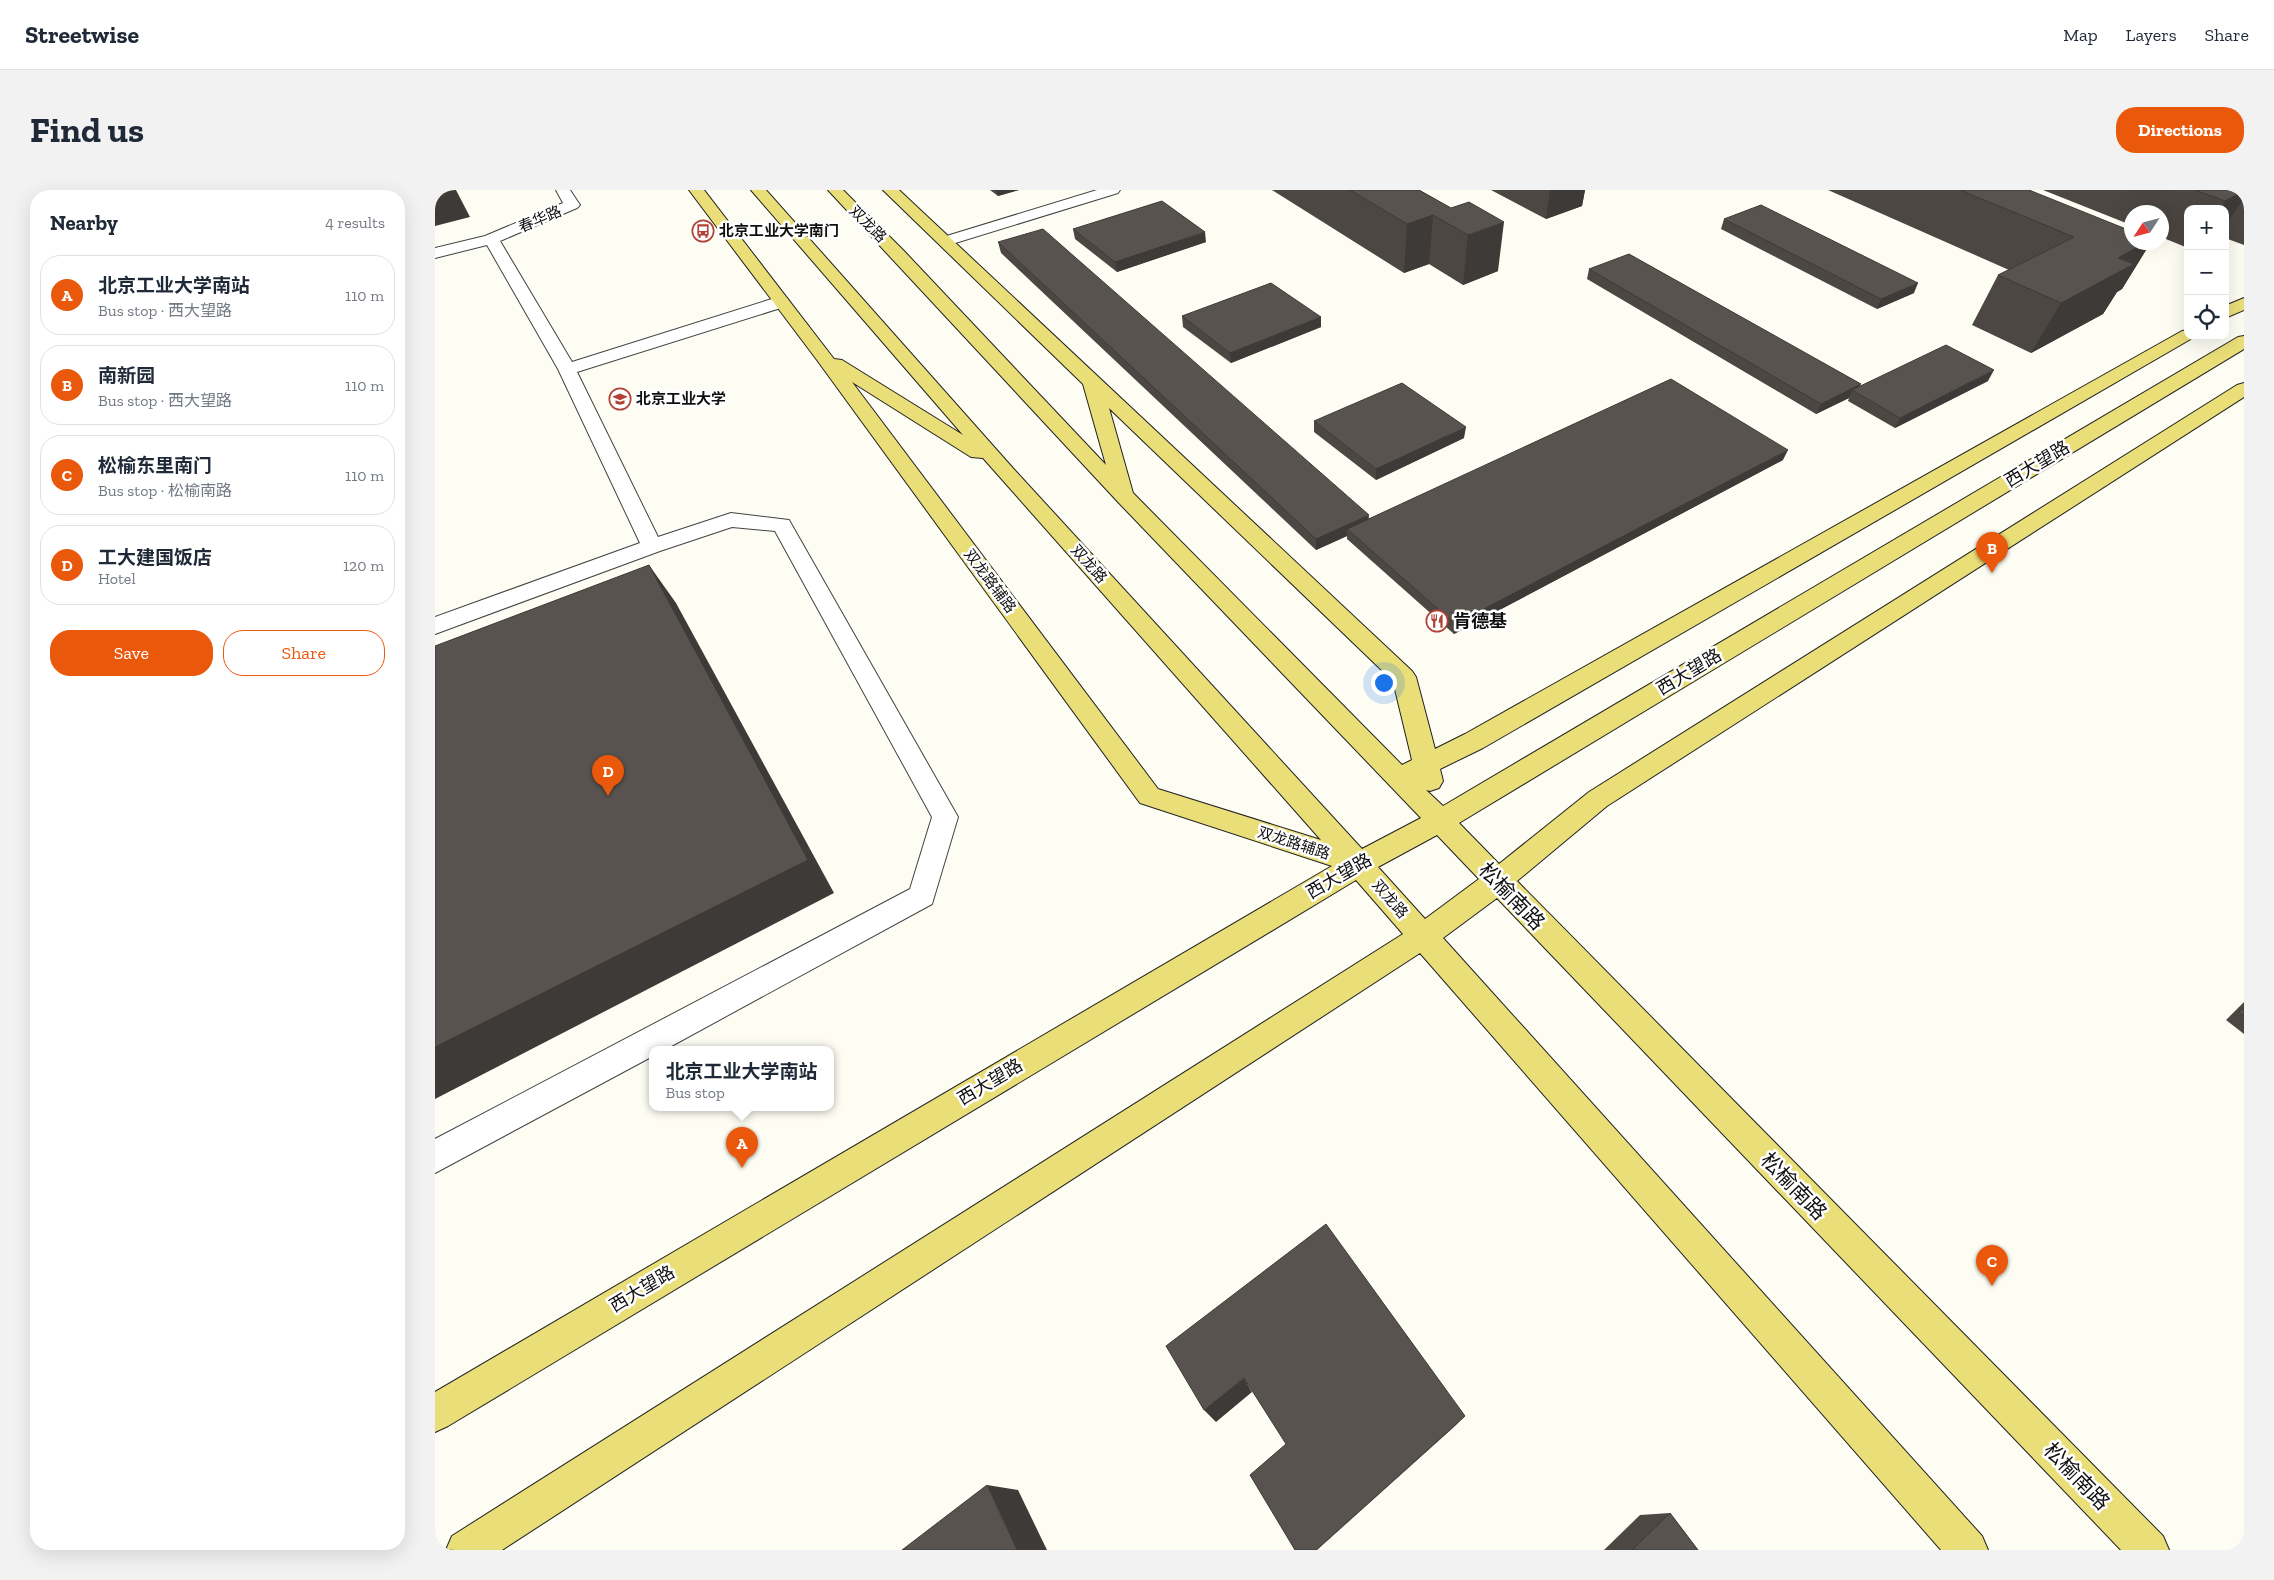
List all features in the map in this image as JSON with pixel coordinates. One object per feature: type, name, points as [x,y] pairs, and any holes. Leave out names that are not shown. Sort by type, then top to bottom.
[{"type":"main road","name":"双龙路辅路","points":[[696,190],[823,356],[1149,796],[1359,864]]},
{"type":"main road","name":"双龙路","points":[[758,190],[1004,470],[1359,864],[1422,937]]},
{"type":"main road","name":"双龙路","points":[[835,190],[905,261],[1126,498],[1440,821]]},
{"type":"main road","points":[[890,190],[1404,677],[1440,821]]},
{"type":"main road","points":[[2229,311],[2244,302]]},
{"type":"main road","points":[[1400,778],[1483,736],[2184,337]]},
{"type":"main road","name":"西大望路","points":[[435,1413],[1359,864],[1440,821],[2244,340]]},
{"type":"main road","points":[[823,356],[1004,470]]},
{"type":"main road","points":[[1092,381],[1126,498]]},
{"type":"main road","points":[[466,1550],[1422,937],[1473,901],[1598,799],[2244,390]]},
{"type":"main road","name":"松榆南路","points":[[1440,821],[2149,1550]]},
{"type":"main road","points":[[1422,937],[1968,1550]]},
{"type":"street","name":"春华路","points":[[491,240],[573,206],[563,190]]},
{"type":"street","points":[[946,241],[1113,190]]},
{"type":"street","points":[[435,253],[491,240],[567,369],[652,546]]},
{"type":"street","points":[[567,369],[781,302]]},
{"type":"street","points":[[435,626],[652,546],[731,520],[782,525],[945,817],[922,896],[435,1157]]},
{"type":"building","points":[[1350,190],[1419,190],[1451,208],[1469,202],[1504,222],[1468,235],[1433,215],[1407,224]]},
{"type":"building","points":[[1960,190],[2029,190],[2124,228],[2124,250],[2132,250],[2118,258],[2134,264],[2061,303],[1998,275],[2074,237]]},
{"type":"building","points":[[2195,190],[2244,190],[2244,191],[2225,201]]},
{"type":"building","points":[[1162,201],[1205,232],[1115,262],[1073,229]]},
{"type":"building","points":[[1761,205],[1918,283],[1881,299],[1724,219]]},
{"type":"building","points":[[1043,229],[1369,515],[1316,539],[998,242]]},
{"type":"building","points":[[1629,254],[1861,384],[1821,404],[1589,269]]},
{"type":"building","points":[[1271,283],[1321,317],[1230,353],[1182,316]]},
{"type":"building","points":[[1946,345],[1994,370],[1900,418],[1852,390]]},
{"type":"building","points":[[1671,379],[1788,450],[1455,624],[1347,529]]},
{"type":"building","points":[[1402,383],[1466,427],[1376,469],[1314,421]]},
{"type":"building","points":[[649,565],[808,860],[435,1047],[435,646]]},
{"type":"building","points":[[2244,1007],[2244,1016],[2239,1012]]},
{"type":"building","points":[[1326,1224],[1465,1416],[1316,1550],[1295,1550],[1250,1475],[1286,1444],[1244,1378],[1204,1410],[1166,1346]]},
{"type":"building","points":[[987,1485],[1017,1550],[902,1550]]},
{"type":"building","points":[[1670,1513],[1698,1550],[1632,1550]]},
{"type":"place","name":"北京工业大学南门","points":[[703,231]]},
{"type":"place","name":"北京工业大学","points":[[620,399]]},
{"type":"place","name":"南新园","points":[[1992,573]]},
{"type":"place","name":"肯德基","points":[[1437,621]]},
{"type":"place","name":"工大建国饭店","points":[[608,796]]},
{"type":"place","name":"北京工业大学南站","points":[[742,1168]]},
{"type":"place","name":"松榆东里南门","points":[[1992,1286]]}]
